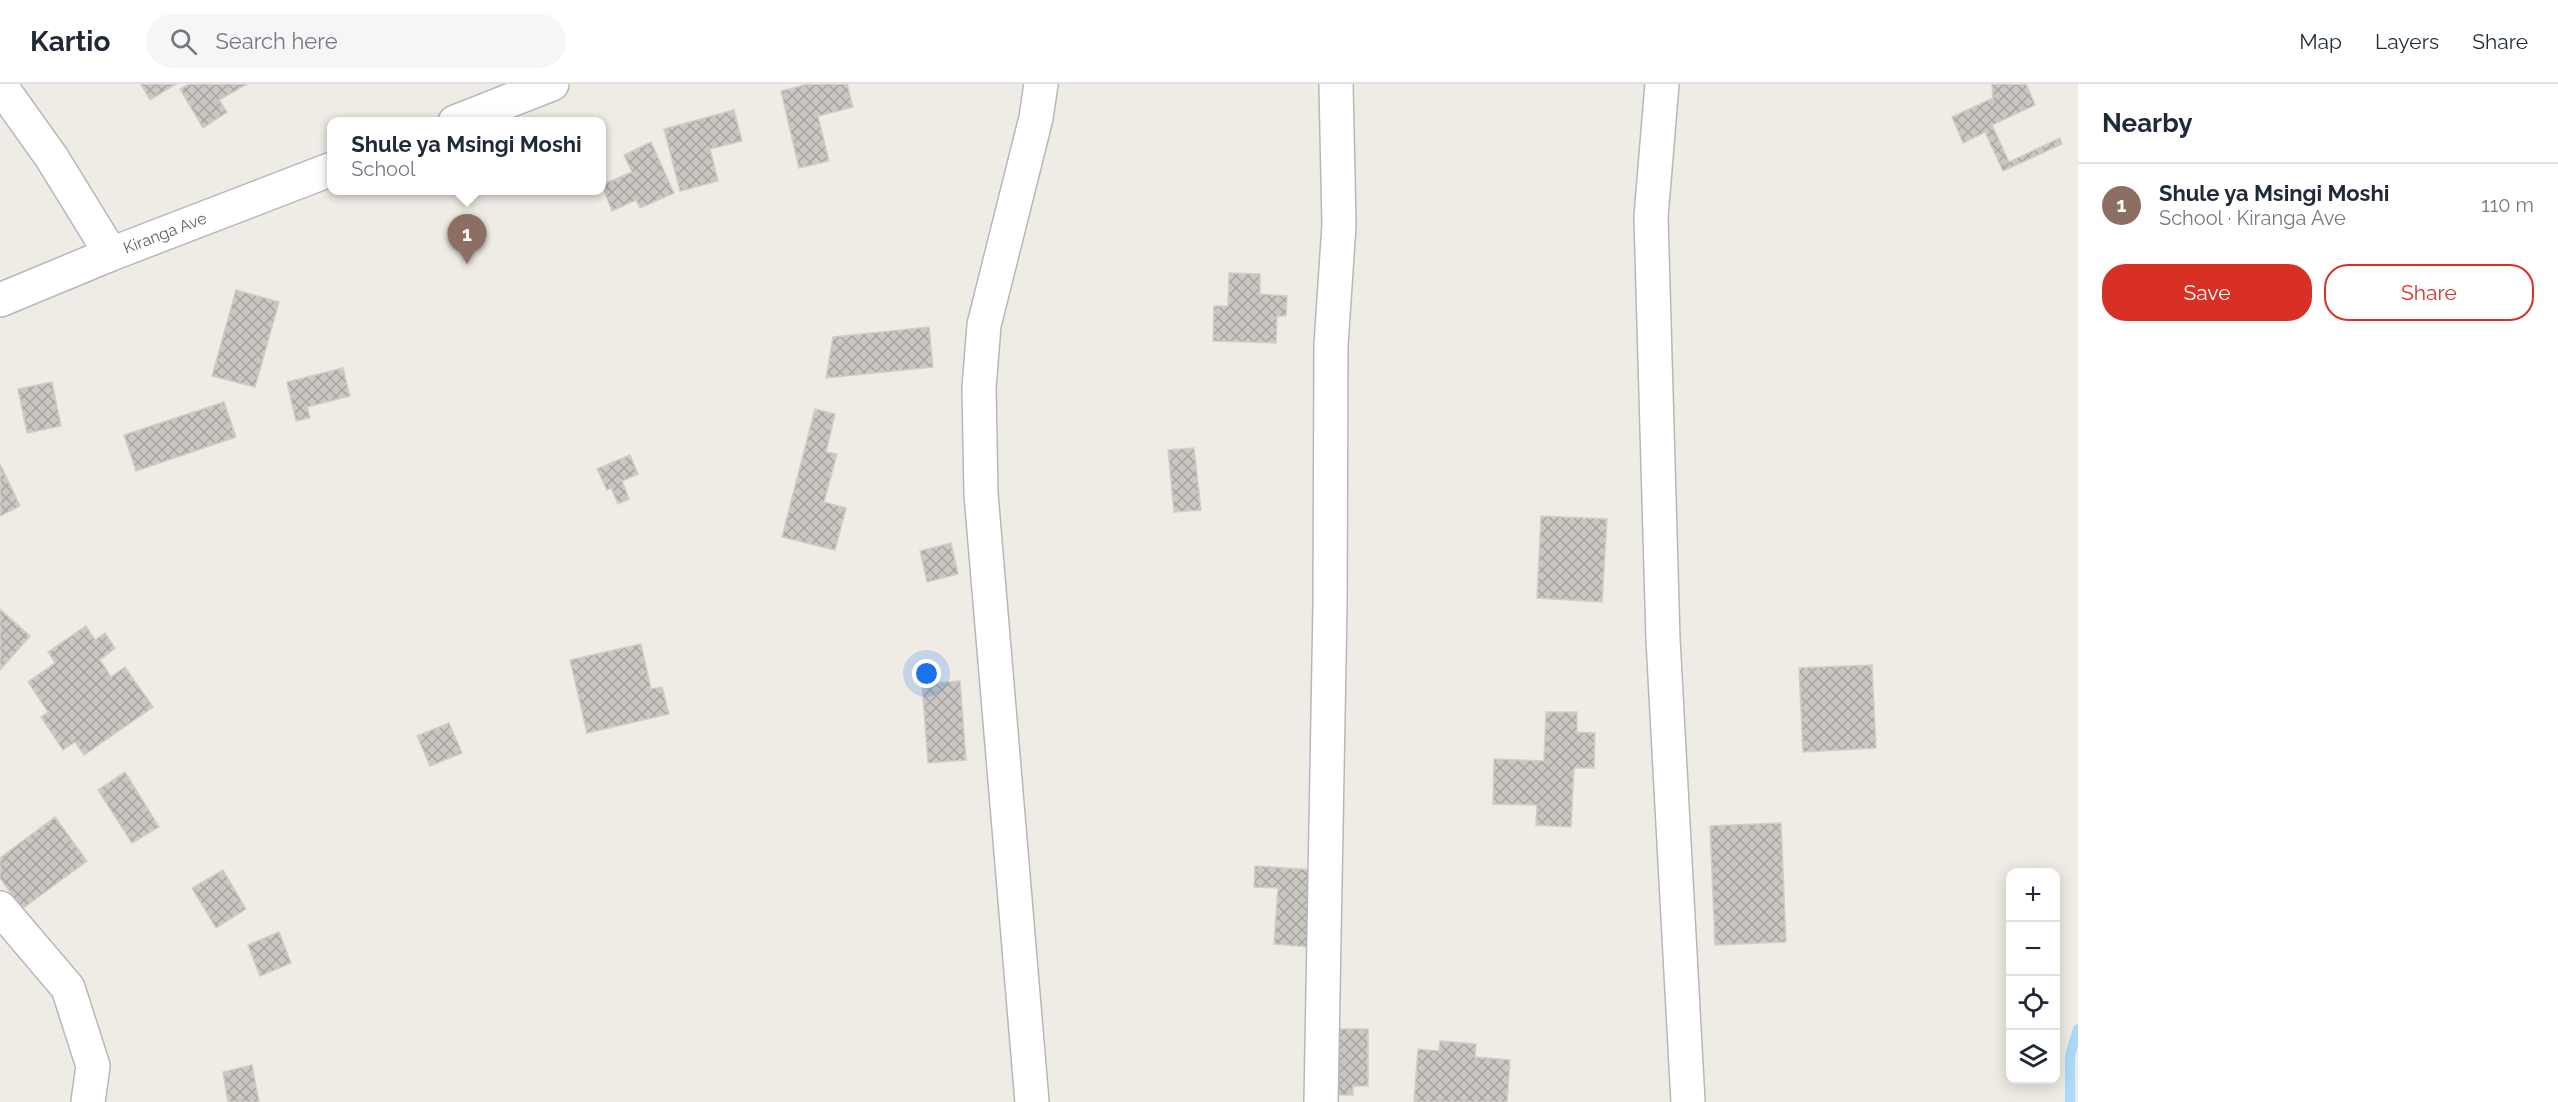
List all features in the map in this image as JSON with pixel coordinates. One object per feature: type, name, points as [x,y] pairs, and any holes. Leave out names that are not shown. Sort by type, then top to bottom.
[{"type":"street","points":[[467,117],[552,84]]},
{"type":"street","points":[[1032,1102],[981,494],[979,388],[984,325],[1036,118],[1041,84]]},
{"type":"street","points":[[1321,1102],[1330,617],[1331,345],[1339,225],[1336,84]]},
{"type":"street","points":[[1662,84],[1651,217],[1664,639],[1688,1102]]},
{"type":"street","points":[[0,85],[52,158],[111,254]]},
{"type":"street","name":"Kiranga Ave","points":[[0,300],[111,254],[327,171]]},
{"type":"street","points":[[0,908],[68,988],[93,1066],[88,1102]]},
{"type":"building","points":[[141,84],[176,84],[150,100]]},
{"type":"building","points":[[189,84],[247,84],[219,100],[227,112],[203,128],[180,89]]},
{"type":"building","points":[[808,84],[847,84],[853,107],[818,116],[829,161],[799,168],[781,91]]},
{"type":"building","points":[[1992,84],[2026,84],[2035,105],[1992,125],[2009,162],[2060,138],[2062,144],[2003,171],[1985,132],[1963,143],[1952,117],[1993,98]]},
{"type":"building","points":[[734,110],[742,141],[710,149],[718,181],[680,191],[664,129]]},
{"type":"building","points":[[651,142],[674,193],[640,208],[636,200],[612,211],[606,195],[606,183],[632,172],[624,155]]},
{"type":"building","points":[[1229,273],[1260,274],[1260,294],[1287,296],[1286,316],[1277,316],[1276,343],[1213,341],[1214,306],[1228,306]]},
{"type":"building","points":[[236,290],[279,302],[255,387],[212,376]]},
{"type":"building","points":[[929,327],[933,367],[826,378],[833,337]]},
{"type":"building","points":[[343,368],[350,396],[307,407],[310,418],[296,421],[287,382]]},
{"type":"building","points":[[52,382],[61,426],[27,433],[18,389]]},
{"type":"building","points":[[224,402],[236,437],[136,471],[124,435]]},
{"type":"building","points":[[815,409],[835,414],[826,452],[837,454],[824,502],[846,508],[835,550],[782,537]]},
{"type":"building","points":[[1194,448],[1201,510],[1174,512],[1168,450]]},
{"type":"building","points":[[630,455],[638,474],[622,481],[629,499],[618,504],[611,488],[607,490],[597,469]]},
{"type":"building","points":[[0,464],[20,506],[0,516]]},
{"type":"building","points":[[1541,516],[1607,519],[1602,602],[1537,598]]},
{"type":"building","points":[[951,543],[958,574],[927,582],[920,551]]},
{"type":"building","points":[[0,609],[30,636],[0,670]]},
{"type":"building","points":[[86,626],[95,640],[105,633],[115,648],[100,660],[111,677],[125,667],[153,707],[84,755],[75,742],[63,750],[41,717],[48,712],[28,682],[55,663],[48,652]]},
{"type":"building","points":[[641,644],[651,689],[662,687],[669,714],[587,733],[570,660]]},
{"type":"building","points":[[1872,665],[1876,748],[1803,752],[1799,668]]},
{"type":"building","points":[[960,681],[966,760],[928,763],[922,684]]},
{"type":"building","points":[[1546,712],[1577,712],[1577,732],[1595,733],[1594,768],[1574,768],[1571,827],[1536,825],[1537,805],[1493,804],[1494,759],[1544,761]]},
{"type":"building","points":[[449,723],[462,753],[430,766],[417,736]]},
{"type":"building","points":[[125,772],[159,827],[132,843],[98,790]]},
{"type":"building","points":[[55,817],[87,861],[22,909],[0,878],[0,858]]},
{"type":"building","points":[[1781,823],[1786,942],[1715,945],[1710,826]]},
{"type":"building","points":[[1255,866],[1317,870],[1311,947],[1274,944],[1278,888],[1254,887]]},
{"type":"building","points":[[223,870],[246,909],[216,928],[192,888]]},
{"type":"building","points":[[279,932],[291,963],[260,976],[248,945]]},
{"type":"building","points":[[1334,1029],[1368,1029],[1368,1086],[1353,1086],[1353,1095],[1334,1095]]},
{"type":"building","points":[[1440,1041],[1476,1044],[1475,1057],[1510,1060],[1507,1102],[1414,1102],[1418,1049],[1439,1051]]},
{"type":"building","points":[[252,1065],[259,1102],[228,1102],[223,1072]]},
{"type":"waterway","points":[[2070,1102],[2070,1056],[2078,1029]]},
{"type":"place","name":"Shule ya Msingi Moshi","points":[[467,264]]}]
